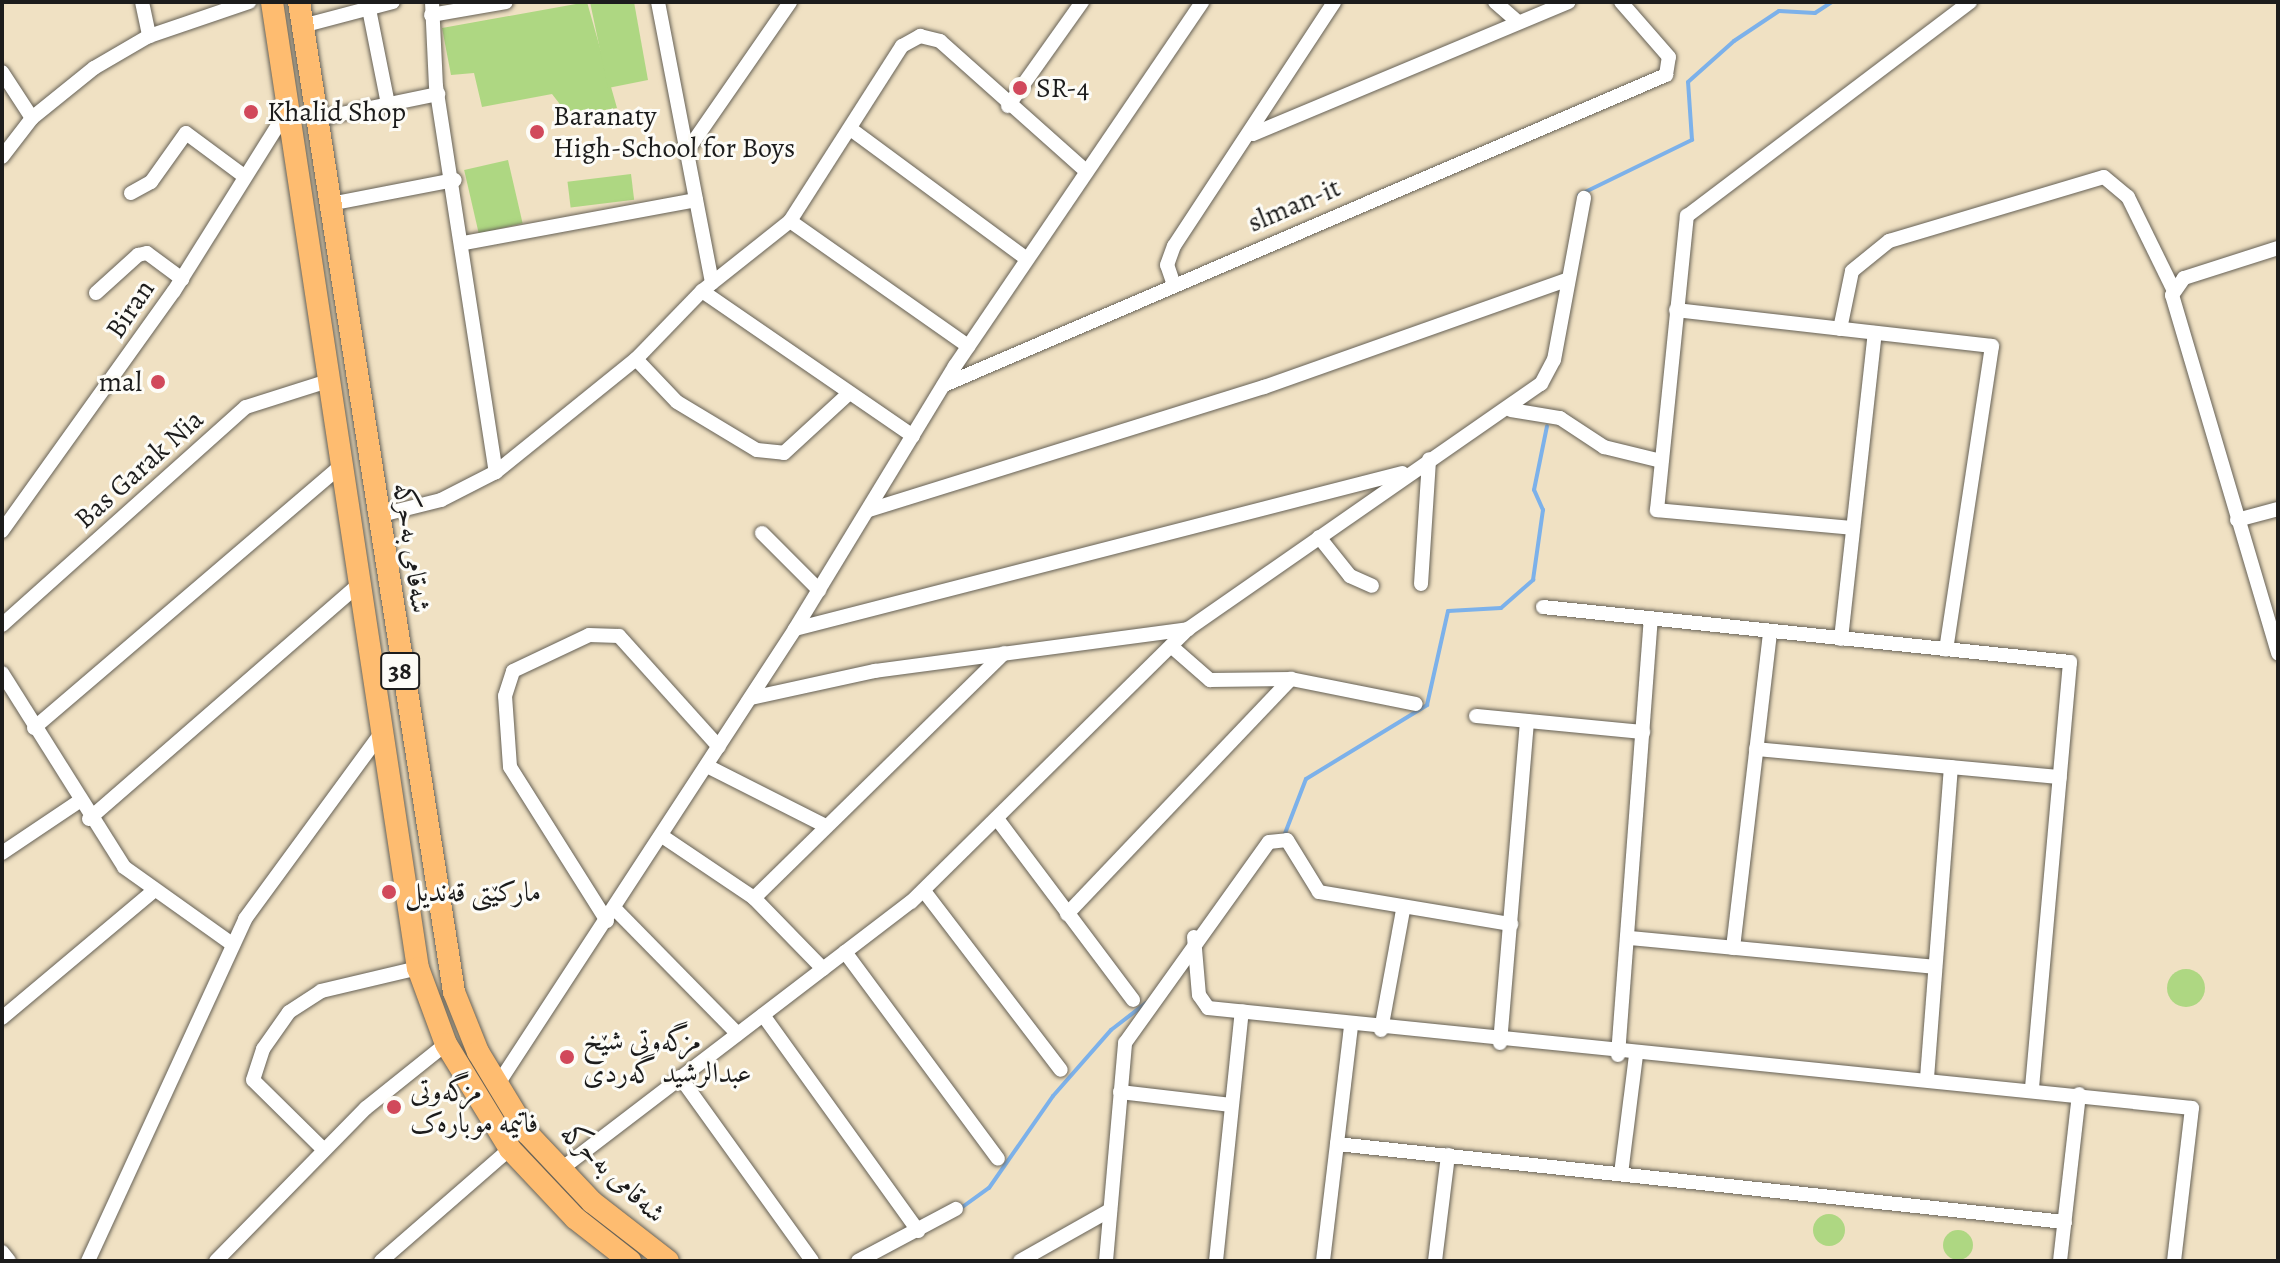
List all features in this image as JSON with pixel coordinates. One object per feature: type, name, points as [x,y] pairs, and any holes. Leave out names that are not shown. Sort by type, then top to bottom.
[{"type":"main road","name":"شەقامی بەحرکە","points":[[272,2],[299,164],[328,381],[418,968],[446,1044],[510,1149],[575,1218],[646,1258]]},
{"type":"main road","name":"شەقامی بەحرکە","points":[[299,2],[440,937],[454,992],[496,1087],[560,1170],[646,1258]]},
{"type":"main road","points":[[299,164],[314,170],[324,159]]},
{"type":"main road","points":[[575,1218],[593,1220],[592,1202]]},
{"type":"street","points":[[142,2],[149,36]]},
{"type":"street","points":[[2,157],[32,118],[149,36],[249,2]]},
{"type":"street","points":[[302,26],[393,2]]},
{"type":"street","points":[[496,472],[455,180],[438,94],[432,8],[506,2]]},
{"type":"street","points":[[658,2],[696,200],[707,287],[847,395],[913,436]]},
{"type":"street","points":[[687,151],[790,2]]},
{"type":"street","points":[[1008,106],[1082,2]]},
{"type":"street","points":[[496,1087],[795,629],[968,346],[1202,2]]},
{"type":"street","points":[[1174,285],[1168,256],[1253,134],[1334,2]]},
{"type":"street","points":[[1495,2],[1518,22]]},
{"type":"street","points":[[1253,134],[1568,2]]},
{"type":"street","name":"slman-it","points":[[943,385],[1666,75],[1669,57],[1621,2]]},
{"type":"street","points":[[1853,528],[1657,510],[1687,216],[1970,2]]},
{"type":"street","points":[[369,9],[388,104]]},
{"type":"street","points":[[377,516],[441,500],[496,472],[636,359],[707,287],[790,221],[852,130],[902,46],[920,36],[940,41],[1008,106],[1086,171]]},
{"type":"street","points":[[2,72],[32,118]]},
{"type":"street","points":[[317,119],[438,94]]},
{"type":"street","name":"Biran","points":[[2,531],[182,279],[289,108]]},
{"type":"street","points":[[852,130],[1027,259]]},
{"type":"street","points":[[131,193],[160,173],[186,133],[244,176]]},
{"type":"street","points":[[1840,329],[1852,271],[1889,241],[2104,177],[2128,197],[2173,289],[2278,654]]},
{"type":"street","points":[[330,204],[455,180]]},
{"type":"street","points":[[560,1170],[924,891],[1188,629],[1410,471],[1511,410],[1549,375],[1584,198]]},
{"type":"street","points":[[464,243],[696,200]]},
{"type":"street","points":[[790,221],[968,346]]},
{"type":"street","points":[[2173,289],[2184,278],[2278,248]]},
{"type":"street","points":[[96,293],[138,255],[147,253],[182,279]]},
{"type":"street","points":[[869,510],[1264,387],[1566,280]]},
{"type":"street","points":[[1676,310],[1992,346],[1946,650]]},
{"type":"street","points":[[1841,639],[1875,333]]},
{"type":"street","points":[[636,359],[677,402],[757,450],[784,453],[847,395]]},
{"type":"street","name":"Bas Garak Nia","points":[[2,625],[246,407],[328,381]]},
{"type":"street","points":[[1511,410],[1560,418],[1604,447],[1661,461]]},
{"type":"street","points":[[1421,584],[1429,459]]},
{"type":"street","points":[[34,728],[341,466]]},
{"type":"street","points":[[795,629],[1410,471]]},
{"type":"street","points":[[2237,520],[2278,509]]},
{"type":"street","points":[[762,533],[819,590]]},
{"type":"street","points":[[1319,537],[1350,576],[1372,586]]},
{"type":"street","points":[[89,819],[359,584]]},
{"type":"street","points":[[1543,607],[2070,662],[2032,1089]]},
{"type":"street","points":[[1618,1055],[1651,619]]},
{"type":"street","points":[[751,698],[1004,653],[1188,629]]},
{"type":"street","points":[[1733,948],[1770,631]]},
{"type":"street","points":[[719,747],[619,636],[589,635],[513,671],[505,696],[510,767],[611,915],[738,1034]]},
{"type":"street","points":[[1171,646],[1210,680],[1291,679],[1416,704]]},
{"type":"street","points":[[754,898],[1004,653]]},
{"type":"street","points":[[2,673],[89,819],[151,893],[232,944]]},
{"type":"street","points":[[1067,914],[1291,679]]},
{"type":"street","points":[[1476,716],[1643,732]]},
{"type":"street","points":[[1500,1043],[1527,721]]},
{"type":"street","points":[[88,1261],[232,944],[260,891],[382,732]]},
{"type":"street","points":[[1756,749],[2060,777]]},
{"type":"street","points":[[707,766],[826,826]]},
{"type":"street","points":[[1927,1078],[1951,767]]},
{"type":"street","points":[[2,853],[78,802]]},
{"type":"street","points":[[998,820],[1133,1000]]},
{"type":"street","points":[[662,836],[754,898],[823,969]]},
{"type":"street","points":[[1106,1261],[1125,1043],[1194,937],[1269,842],[1287,840],[1319,892],[1403,910],[1511,924]]},
{"type":"street","points":[[924,891],[1061,1070]]},
{"type":"street","points":[[2,1018],[151,893]]},
{"type":"street","points":[[1381,1030],[1403,910]]},
{"type":"street","points":[[1194,937],[1199,995],[1208,1008],[1351,1027],[1618,1055],[1927,1078],[2192,1108],[2174,1261]]},
{"type":"street","points":[[1629,938],[1935,967]]},
{"type":"street","points":[[845,952],[998,1159]]},
{"type":"street","points":[[323,1149],[253,1080],[263,1049],[289,1012],[321,991],[418,968]]},
{"type":"street","points":[[1216,1261],[1242,1011]]},
{"type":"street","points":[[763,1015],[918,1231]]},
{"type":"street","points":[[1323,1261],[1351,1027]]},
{"type":"street","points":[[216,1261],[323,1149],[446,1044]]},
{"type":"street","points":[[1621,1174],[1636,1056]]},
{"type":"street","points":[[680,1077],[812,1261]]},
{"type":"street","points":[[1120,1092],[1231,1105]]},
{"type":"street","points":[[2060,1261],[2079,1094]]},
{"type":"street","points":[[1337,1144],[2065,1222]]},
{"type":"street","points":[[381,1261],[510,1149]]},
{"type":"street","points":[[1435,1261],[1448,1155]]},
{"type":"street","points":[[858,1261],[956,1209]]},
{"type":"street","points":[[1020,1261],[1110,1210]]},
{"type":"street","points":[[2,1252],[9,1261]]},
{"type":"green space","points":[[587,2],[617,108],[569,116],[552,94],[482,107],[474,73],[451,75],[442,28]]},
{"type":"green space","points":[[590,2],[634,2],[648,80],[608,88]]},
{"type":"green space","points":[[508,160],[523,223],[479,233],[464,170]]},
{"type":"green space","points":[[631,174],[634,200],[571,208],[567,182]]},
{"type":"green space","points":[[2186,969],[2199,975],[2205,988],[2199,1001],[2186,1007],[2173,1001],[2167,988],[2173,975]]},
{"type":"green space","points":[[1829,1214],[1841,1218],[1845,1230],[1841,1242],[1829,1246],[1817,1242],[1813,1230],[1817,1218]]},
{"type":"green space","points":[[1958,1230],[1968,1235],[1973,1245],[1968,1255],[1958,1260],[1948,1255],[1943,1245],[1948,1235]]},
{"type":"waterway","points":[[1579,195],[1692,140],[1688,82],[1734,41],[1779,11],[1815,13],[1832,2]]},
{"type":"waterway","points":[[1284,836],[1306,779],[1427,705],[1448,611],[1501,608],[1533,580],[1543,510],[1534,490],[1547,426]]},
{"type":"waterway","points":[[961,1208],[989,1188],[1053,1096],[1111,1030],[1146,1003]]},
{"type":"place","name":"SR-4","points":[[1020,88]]},
{"type":"place","name":"Khalid Shop","points":[[251,112]]},
{"type":"place","name":"Baranaty High-School for Boys","points":[[537,132]]},
{"type":"place","name":"mal","points":[[158,382]]},
{"type":"place","name":"مارکێتی قەندیل","points":[[389,892]]},
{"type":"place","name":"مزگەوتی شێخ عبدالرشید گەردی","points":[[567,1057]]},
{"type":"place","name":"مزگەوتی فاتیمە موبارەک","points":[[394,1107]]}]
